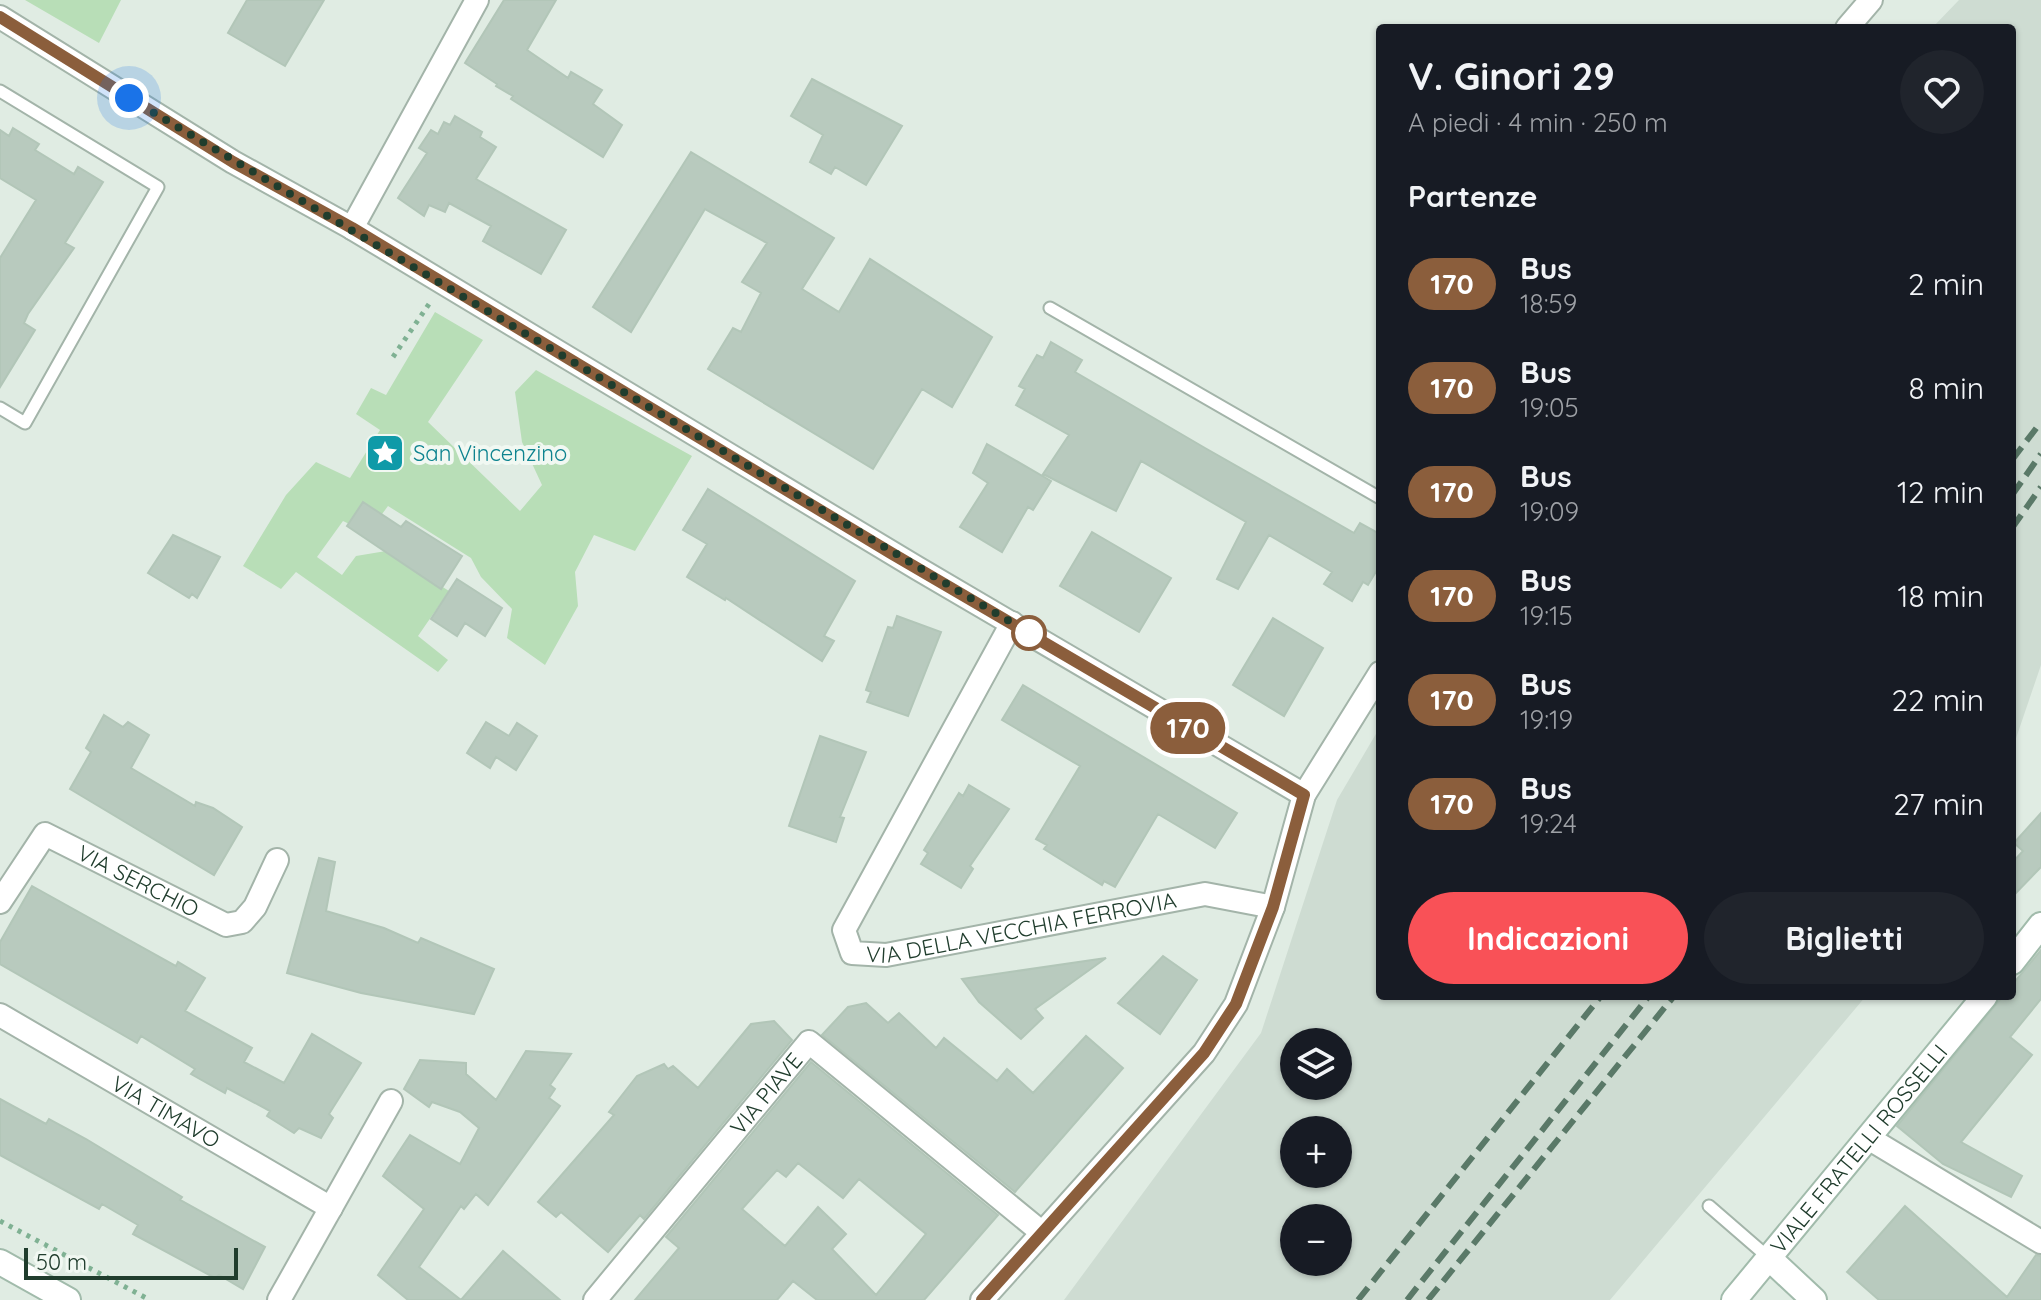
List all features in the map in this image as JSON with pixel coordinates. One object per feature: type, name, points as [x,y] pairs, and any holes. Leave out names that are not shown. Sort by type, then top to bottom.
[{"type":"street","points":[[352,228],[477,0]]},
{"type":"street","points":[[1850,24],[1871,0]]},
{"type":"street","points":[[0,17],[233,162],[352,228],[1304,795]]},
{"type":"street","name":"VIA DELLA VECCHIA FERROVIA","points":[[1012,623],[844,930],[852,953],[886,955],[1205,894],[1273,907]]},
{"type":"street","points":[[982,1300],[1040,1231],[1204,1053],[1236,1004],[1273,907],[1304,795],[1376,679]]},
{"type":"street","name":"VIA SERCHIO","points":[[0,902],[45,834],[226,925],[242,922],[255,907],[277,860]]},
{"type":"street","points":[[2016,957],[2041,925]]},
{"type":"street","name":"VIALE FRATELLI ROSSELLI","points":[[1734,1300],[1982,1000]]},
{"type":"street","name":"VIA TIMAVO","points":[[0,1015],[331,1208]]},
{"type":"street","name":"VIA PIAVE","points":[[595,1300],[809,1042],[1040,1231]]},
{"type":"street","points":[[279,1300],[391,1101]]},
{"type":"street","points":[[1870,1139],[2041,1242]]},
{"type":"street","points":[[1769,1258],[1814,1300]]},
{"type":"street","points":[[0,1262],[68,1300]]},
{"type":"lane","points":[[0,91],[158,187],[25,423],[0,408]]},
{"type":"lane","points":[[1050,308],[1376,496]]},
{"type":"lane","points":[[1709,1206],[1769,1258]]},
{"type":"path","points":[[393,357],[443,283]]},
{"type":"path","points":[[0,1221],[150,1300]]},
{"type":"shaded area","points":[[1959,0],[2041,0],[2041,665],[2016,738],[2016,24],[1936,24]]},
{"type":"shaded area","points":[[1376,734],[1376,1000],[1863,1000],[1610,1300],[1064,1300],[1261,1033],[1337,800]]},
{"type":"green space","points":[[25,0],[121,0],[99,43]]},
{"type":"green space","points":[[435,312],[483,340],[428,422],[520,511],[542,485],[522,442],[515,392],[536,370],[692,456],[635,551],[594,535],[575,572],[578,606],[545,665],[507,638],[512,609],[481,577],[471,558],[388,506],[368,533],[343,521],[317,557],[342,575],[356,556],[386,551],[449,591],[418,636],[448,660],[438,672],[296,572],[281,589],[243,566],[286,495],[316,462],[350,478],[380,430],[356,414],[371,388],[386,395]]},
{"type":"building","points":[[247,0],[324,0],[285,66],[228,33]]},
{"type":"building","points":[[504,0],[556,0],[527,50],[568,78],[571,72],[602,90],[593,104],[622,125],[603,157],[511,99],[513,96],[465,63]]},
{"type":"building","points":[[812,79],[902,126],[866,185],[835,167],[831,174],[810,162],[823,135],[791,116]]},
{"type":"building","points":[[455,116],[482,132],[480,137],[496,147],[476,179],[566,230],[541,274],[483,241],[491,226],[449,203],[445,212],[429,205],[424,216],[398,198],[427,153],[419,148],[431,130],[438,134],[444,122],[450,125]]},
{"type":"building","points":[[13,128],[39,144],[35,150],[74,174],[78,167],[103,182],[65,243],[74,248],[28,314],[24,323],[35,330],[0,387],[0,258],[36,200],[0,178],[0,130],[9,136]]},
{"type":"building","points":[[691,152],[834,238],[802,289],[839,312],[870,259],[992,337],[952,407],[922,389],[873,469],[708,369],[733,328],[741,332],[761,293],[742,282],[767,243],[705,209],[631,332],[593,307]]},
{"type":"building","points":[[1051,342],[1082,360],[1075,372],[1205,448],[1354,533],[1360,523],[1376,532],[1376,572],[1368,585],[1363,582],[1352,601],[1324,584],[1332,572],[1269,535],[1238,589],[1217,579],[1246,522],[1141,461],[1116,511],[1043,474],[1069,435],[1016,405],[1025,389],[1019,386],[1037,355],[1043,358]]},
{"type":"building","points":[[987,444],[1051,481],[1033,510],[1028,507],[1002,552],[960,527],[988,483],[973,473]]},
{"type":"building","points":[[708,489],[855,581],[824,636],[834,641],[822,661],[726,598],[687,577],[707,544],[683,530]]},
{"type":"building","points":[[363,502],[401,527],[406,521],[462,556],[441,589],[347,526]]},
{"type":"building","points":[[1092,532],[1171,578],[1139,632],[1060,586]]},
{"type":"building","points":[[173,535],[220,557],[197,598],[192,594],[189,598],[148,573]]},
{"type":"building","points":[[457,579],[502,608],[485,636],[465,623],[457,636],[431,619]]},
{"type":"building","points":[[897,616],[941,632],[908,716],[867,702],[871,692],[866,690],[888,627],[893,628]]},
{"type":"building","points":[[1273,618],[1323,648],[1284,716],[1233,685]]},
{"type":"building","points":[[1023,685],[1237,813],[1215,848],[1158,814],[1115,887],[1104,881],[1102,885],[1044,849],[1047,845],[1036,839],[1080,766],[1002,720]]},
{"type":"building","points":[[104,715],[123,727],[128,722],[149,735],[131,768],[195,806],[196,802],[213,808],[242,827],[214,875],[70,789],[91,752],[86,748]]},
{"type":"building","points":[[486,722],[509,736],[517,723],[537,736],[516,770],[496,757],[490,768],[467,753]]},
{"type":"building","points":[[820,736],[866,752],[840,817],[844,818],[836,842],[789,826]]},
{"type":"building","points":[[969,785],[1009,809],[970,866],[973,869],[961,888],[921,864],[928,853],[924,850],[959,793],[963,796]]},
{"type":"building","points":[[2041,813],[2041,867],[2016,893],[2016,859],[2023,851],[2016,841]]},
{"type":"building","points":[[319,858],[335,862],[326,911],[384,928],[418,943],[421,938],[494,969],[474,1014],[361,993],[287,973]]},
{"type":"building","points":[[32,886],[176,966],[178,962],[205,978],[185,1011],[252,1048],[244,1062],[284,1083],[312,1034],[361,1063],[329,1114],[333,1118],[321,1138],[299,1128],[294,1133],[267,1116],[270,1111],[227,1088],[225,1093],[191,1074],[195,1069],[141,1036],[137,1043],[0,964],[0,942]]},
{"type":"building","points":[[2041,950],[2041,999],[2010,1037],[2032,1055],[1961,1142],[2022,1176],[2011,1197],[1943,1164],[1897,1126],[2000,1000],[2016,1000],[2016,980]]},
{"type":"building","points":[[1163,956],[1197,980],[1160,1034],[1118,1003]]},
{"type":"building","points":[[1106,958],[1035,1009],[1043,1018],[1021,1039],[979,1002],[962,979]]},
{"type":"building","points":[[866,1003],[888,1023],[899,1013],[936,1048],[944,1038],[997,1081],[1007,1069],[1033,1093],[1086,1036],[1123,1068],[1015,1192],[822,1035],[848,1007]]},
{"type":"building","points":[[774,1021],[792,1040],[644,1219],[640,1215],[608,1252],[561,1212],[556,1217],[538,1202],[614,1115],[609,1112],[637,1076],[664,1064],[668,1069],[673,1066],[698,1088],[751,1024]]},
{"type":"building","points":[[526,1051],[571,1054],[550,1085],[555,1089],[549,1098],[560,1106],[488,1205],[476,1194],[464,1209],[461,1206],[419,1267],[461,1300],[408,1300],[378,1275],[424,1209],[383,1176],[410,1135],[460,1164],[479,1128],[460,1112],[432,1102],[429,1107],[404,1089],[420,1060],[466,1063],[466,1074],[496,1100]]},
{"type":"building","points":[[811,1062],[998,1215],[924,1300],[817,1300],[793,1281],[777,1300],[635,1300],[679,1248],[666,1237]],"holes":[[[798,1163],[843,1198],[859,1179],[926,1234],[876,1295],[832,1249],[846,1234],[818,1207],[785,1246],[742,1209],[777,1170],[786,1177]]]},
{"type":"building","points":[[0,1099],[46,1124],[49,1119],[86,1139],[182,1197],[180,1200],[265,1247],[243,1289],[219,1275],[215,1278],[133,1234],[138,1225],[102,1204],[99,1209],[0,1155]]},
{"type":"building","points":[[1905,1206],[2007,1297],[2036,1255],[2041,1256],[2041,1300],[1879,1300],[1847,1272]]},
{"type":"building","points":[[503,1251],[560,1300],[461,1300]]},
{"type":"railway","points":[[2016,455],[2041,422]]},
{"type":"railway","points":[[2016,489],[2041,454]]},
{"type":"railway","points":[[2016,522],[2041,487]]},
{"type":"railway","points":[[1358,1300],[1598,1000]]},
{"type":"railway","points":[[1407,1300],[1646,1000]]},
{"type":"railway","points":[[1428,1300],[1671,1000]]},
{"type":"bus line","name":"170","points":[[0,17],[233,162],[352,228],[891,553],[1304,795],[1273,907],[1236,1004],[1204,1053],[1040,1231],[982,1300]]},
{"type":"place","name":"San Vincenzino","points":[[385,453]]},
{"type":"route","points":[[129,98],[1036,637],[1029,633]]}]
